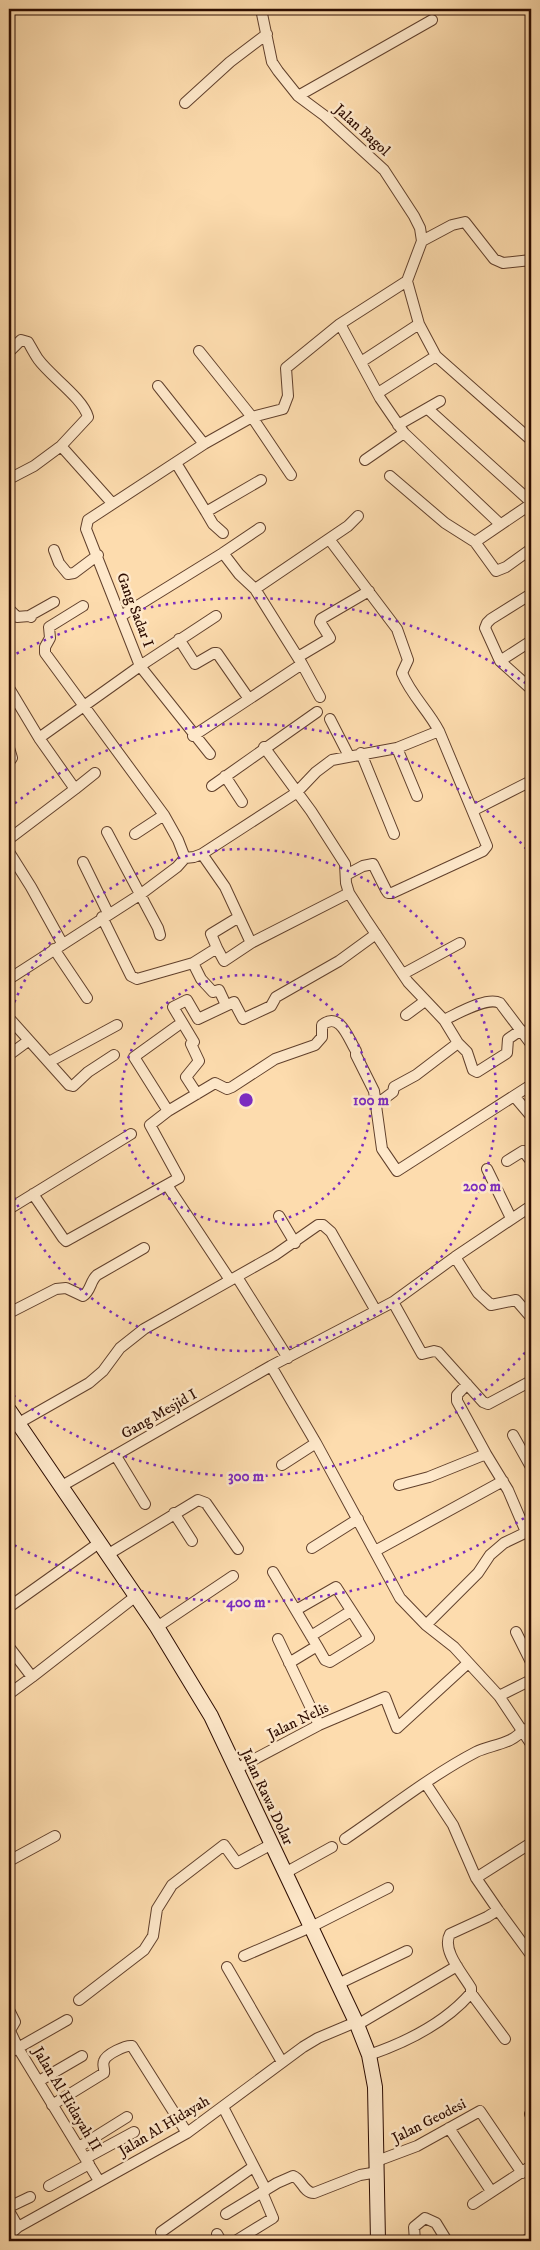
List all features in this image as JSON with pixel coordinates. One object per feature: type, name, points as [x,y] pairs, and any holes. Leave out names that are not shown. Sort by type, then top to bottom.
[{"type":"street","name":"Jalan Bagol","points":[[262,9],[272,62],[298,96],[325,116],[384,170],[414,216],[420,228],[422,241]]},
{"type":"street","points":[[298,96],[432,20]]},
{"type":"street","points":[[185,103],[230,62],[267,34]]},
{"type":"street","points":[[531,260],[503,263],[494,259],[465,222],[452,225],[422,241],[407,281],[419,324],[436,356],[531,440]]},
{"type":"street","points":[[407,281],[340,324],[378,393],[401,429],[500,524]]},
{"type":"street","name":"Gang Sadar I","points":[[39,738],[140,666],[86,524],[88,520],[204,444],[252,418],[276,413],[285,406],[288,396],[289,365],[340,324]]},
{"type":"street","points":[[361,362],[419,324]]},
{"type":"street","points":[[9,352],[21,340],[28,342],[38,359],[77,401],[88,418],[61,446],[34,466],[9,479]]},
{"type":"street","points":[[199,351],[252,418],[291,475]]},
{"type":"street","points":[[378,393],[436,356]]},
{"type":"street","points":[[158,386],[204,444]]},
{"type":"street","points":[[365,460],[401,429],[440,401]]},
{"type":"street","points":[[428,409],[531,503],[475,542]]},
{"type":"street","points":[[61,446],[112,503]]},
{"type":"street","points":[[176,463],[213,524],[223,533]]},
{"type":"street","points":[[390,476],[445,523],[475,542],[496,571],[506,568],[531,550]]},
{"type":"street","points":[[206,512],[261,480]]},
{"type":"street","points":[[256,588],[329,539],[358,516]]},
{"type":"street","points":[[121,616],[260,528]]},
{"type":"street","points":[[329,539],[397,629],[408,660],[402,673],[406,684],[429,713],[439,731],[474,810],[487,846],[483,852],[390,893],[373,864],[366,865],[346,875]]},
{"type":"street","points":[[54,550],[59,563],[68,574],[74,573],[98,555]]},
{"type":"street","points":[[223,553],[240,574],[256,588],[320,697]]},
{"type":"street","points":[[193,736],[249,699],[330,638],[320,622],[321,619],[369,591]]},
{"type":"street","points":[[530,687],[500,661],[485,628],[486,623],[531,594]]},
{"type":"street","points":[[9,609],[17,617],[30,616],[54,602]]},
{"type":"street","points":[[83,606],[49,627],[50,638],[44,650],[83,707],[164,815],[178,840],[185,858]]},
{"type":"street","points":[[210,754],[193,736],[140,666],[216,616]]},
{"type":"street","points":[[179,639],[195,664],[214,652],[217,653],[249,699]]},
{"type":"street","points":[[500,661],[531,641]]},
{"type":"street","points":[[9,688],[39,738],[76,789]]},
{"type":"street","points":[[212,786],[264,747],[318,712]]},
{"type":"street","points":[[330,720],[349,756]]},
{"type":"street","points":[[9,979],[105,915],[141,894],[177,867],[185,858],[194,858],[202,854],[296,793],[316,772],[332,760],[397,748],[439,731]]},
{"type":"street","points":[[264,747],[296,793],[312,811],[345,864],[346,883],[349,893],[403,974],[444,1020],[458,1044],[467,1052],[473,1070],[477,1072],[507,1053],[508,1039],[521,1030]]},
{"type":"street","points":[[9,748],[12,758],[9,762]]},
{"type":"street","points":[[397,748],[417,796]]},
{"type":"street","points":[[361,754],[394,834]]},
{"type":"street","points":[[9,839],[95,773]]},
{"type":"street","points":[[225,776],[242,802]]},
{"type":"street","points":[[474,810],[531,781]]},
{"type":"street","points":[[135,834],[164,815]]},
{"type":"street","points":[[107,832],[141,894],[160,936]]},
{"type":"street","points":[[9,852],[31,887],[58,946],[87,998]]},
{"type":"street","points":[[202,854],[225,887],[251,943]]},
{"type":"street","points":[[84,862],[105,915],[134,979],[141,979],[193,963],[217,948]]},
{"type":"street","points":[[239,917],[210,934],[224,961],[251,943],[349,893]]},
{"type":"street","points":[[197,1094],[186,1077],[199,1061],[191,1044],[194,1042],[173,1007],[187,1000],[198,1019],[234,1002],[242,1019],[271,1006],[276,997],[333,964],[376,934]]},
{"type":"street","points":[[403,974],[460,943]]},
{"type":"street","points":[[193,963],[202,979],[213,992],[218,990],[226,1005]]},
{"type":"street","points":[[444,1020],[495,1000],[500,1003],[531,1044]]},
{"type":"street","points":[[406,1015],[426,1001]]},
{"type":"street","points":[[9,1018],[69,1086],[73,1086],[92,1069],[114,1055]]},
{"type":"street","points":[[33,1194],[66,1240],[167,1185],[179,1178],[150,1124],[215,1083],[227,1089],[275,1059],[314,1045],[322,1037],[322,1025],[333,1020],[341,1025],[356,1051],[356,1055],[374,1091],[382,1148],[397,1171],[531,1085]]},
{"type":"street","points":[[49,1062],[117,1024]]},
{"type":"street","points":[[168,1111],[134,1056],[177,1026]]},
{"type":"street","points":[[9,1055],[28,1041]]},
{"type":"street","points":[[376,1101],[380,1101],[393,1092],[394,1087],[398,1084],[416,1075],[458,1044]]},
{"type":"street","points":[[514,1096],[531,1116]]},
{"type":"street","points":[[9,1209],[131,1134]]},
{"type":"street","points":[[507,1161],[523,1151],[531,1161]]},
{"type":"street","points":[[487,1169],[511,1218]]},
{"type":"street","points":[[167,1185],[234,1278],[288,1358]]},
{"type":"street","name":"Gang Mesjid I","points":[[60,1487],[272,1366],[393,1302],[455,1256],[531,1206]]},
{"type":"street","points":[[279,1216],[296,1243]]},
{"type":"street","points":[[17,1424],[89,1383],[103,1371],[111,1358],[131,1338],[296,1243],[318,1225],[327,1227],[376,1312]]},
{"type":"street","points":[[9,1313],[56,1289],[66,1288],[83,1296],[90,1290],[92,1282],[97,1275],[144,1248]]},
{"type":"street","points":[[455,1256],[478,1293],[491,1305],[516,1300],[529,1315]]},
{"type":"street","points":[[393,1302],[422,1354],[438,1352],[483,1402],[488,1404],[531,1381]]},
{"type":"street","points":[[272,1366],[400,1598],[426,1625],[443,1637],[499,1696],[531,1744]]},
{"type":"street","points":[[426,1625],[478,1573],[490,1555],[504,1543],[529,1531],[457,1401],[457,1394],[468,1384]]},
{"type":"street","name":"Jalan Rawa Dolar","points":[[9,1410],[157,1627],[211,1716],[356,2023],[369,2055],[375,2087],[378,2241]]},
{"type":"street","points":[[512,1434],[531,1466]]},
{"type":"street","points":[[282,1465],[316,1443]]},
{"type":"street","points":[[399,1485],[428,1477],[486,1454]]},
{"type":"street","points":[[116,1456],[145,1504]]},
{"type":"street","points":[[375,1551],[503,1481]]},
{"type":"street","points":[[107,1555],[194,1501],[206,1503],[238,1549]]},
{"type":"street","points":[[174,1513],[192,1541]]},
{"type":"street","points":[[312,1548],[358,1519]]},
{"type":"street","points":[[9,1607],[98,1543]]},
{"type":"street","points":[[273,1572],[325,1660],[330,1662],[369,1638],[336,1587],[296,1610]]},
{"type":"street","points":[[157,1627],[234,1576]]},
{"type":"street","points":[[9,1694],[136,1596]]},
{"type":"street","points":[[311,1636],[351,1611]]},
{"type":"street","points":[[516,1632],[528,1647],[531,1662]]},
{"type":"street","points":[[278,1640],[319,1726]]},
{"type":"street","points":[[289,1663],[317,1646]]},
{"type":"street","points":[[9,1647],[32,1677]]},
{"type":"street","name":"Jalan Nelis","points":[[236,1769],[319,1726],[385,1697],[396,1728],[468,1663]]},
{"type":"street","points":[[499,1696],[531,1680]]},
{"type":"street","points":[[345,1839],[460,1761],[485,1748],[507,1741],[518,1735],[522,1729]]},
{"type":"street","points":[[426,1784],[453,1825],[476,1878],[531,1955]]},
{"type":"street","points":[[9,1861],[55,1836]]},
{"type":"street","points":[[476,1878],[531,1843]]},
{"type":"street","points":[[79,2000],[150,1943],[157,1909],[172,1885],[224,1845],[237,1863],[272,1844]]},
{"type":"street","points":[[285,1873],[332,1847]]},
{"type":"street","points":[[244,1956],[311,1927],[388,1888]]},
{"type":"street","points":[[498,1910],[448,1936],[447,1943],[457,1966],[471,1988],[471,1993],[505,2039]]},
{"type":"street","points":[[338,1984],[407,1951]]},
{"type":"street","name":"Jalan Al Hidayah","points":[[9,2235],[18,2227],[187,2133],[282,2062],[318,2038],[356,2023],[457,1966]]},
{"type":"street","points":[[226,1967],[282,2062]]},
{"type":"street","points":[[369,2055],[397,2046],[424,2031],[461,2004],[471,1993]]},
{"type":"street","points":[[9,2010],[16,2022],[10,2032]]},
{"type":"street","points":[[9,2054],[67,2020]]},
{"type":"street","name":"Jalan Al Hidayah II","points":[[10,2032],[99,2181]]},
{"type":"street","points":[[52,2105],[102,2075],[105,2071],[103,2063],[105,2059],[125,2046],[132,2046],[187,2133]]},
{"type":"street","points":[[39,2081],[82,2056]]},
{"type":"street","points":[[223,2107],[264,2191],[273,2218],[238,2240]]},
{"type":"street","name":"Jalan Geodesi","points":[[264,2191],[293,2176],[297,2178],[307,2191],[314,2193],[378,2167],[482,2111],[522,2173]]},
{"type":"street","points":[[79,2146],[127,2117]]},
{"type":"street","points":[[449,2128],[491,2191]]},
{"type":"street","points":[[49,2186],[134,2132]]},
{"type":"street","points":[[473,2204],[531,2166]]},
{"type":"street","points":[[161,2232],[253,2167]]},
{"type":"street","points":[[226,2214],[264,2191]]},
{"type":"street","points":[[9,2207],[30,2197]]},
{"type":"street","points":[[9,2211],[18,2227]]},
{"type":"street","points":[[415,2241],[413,2231],[419,2222],[425,2218],[436,2223],[447,2241]]},
{"type":"street","points":[[524,2241],[531,2238]]}]
